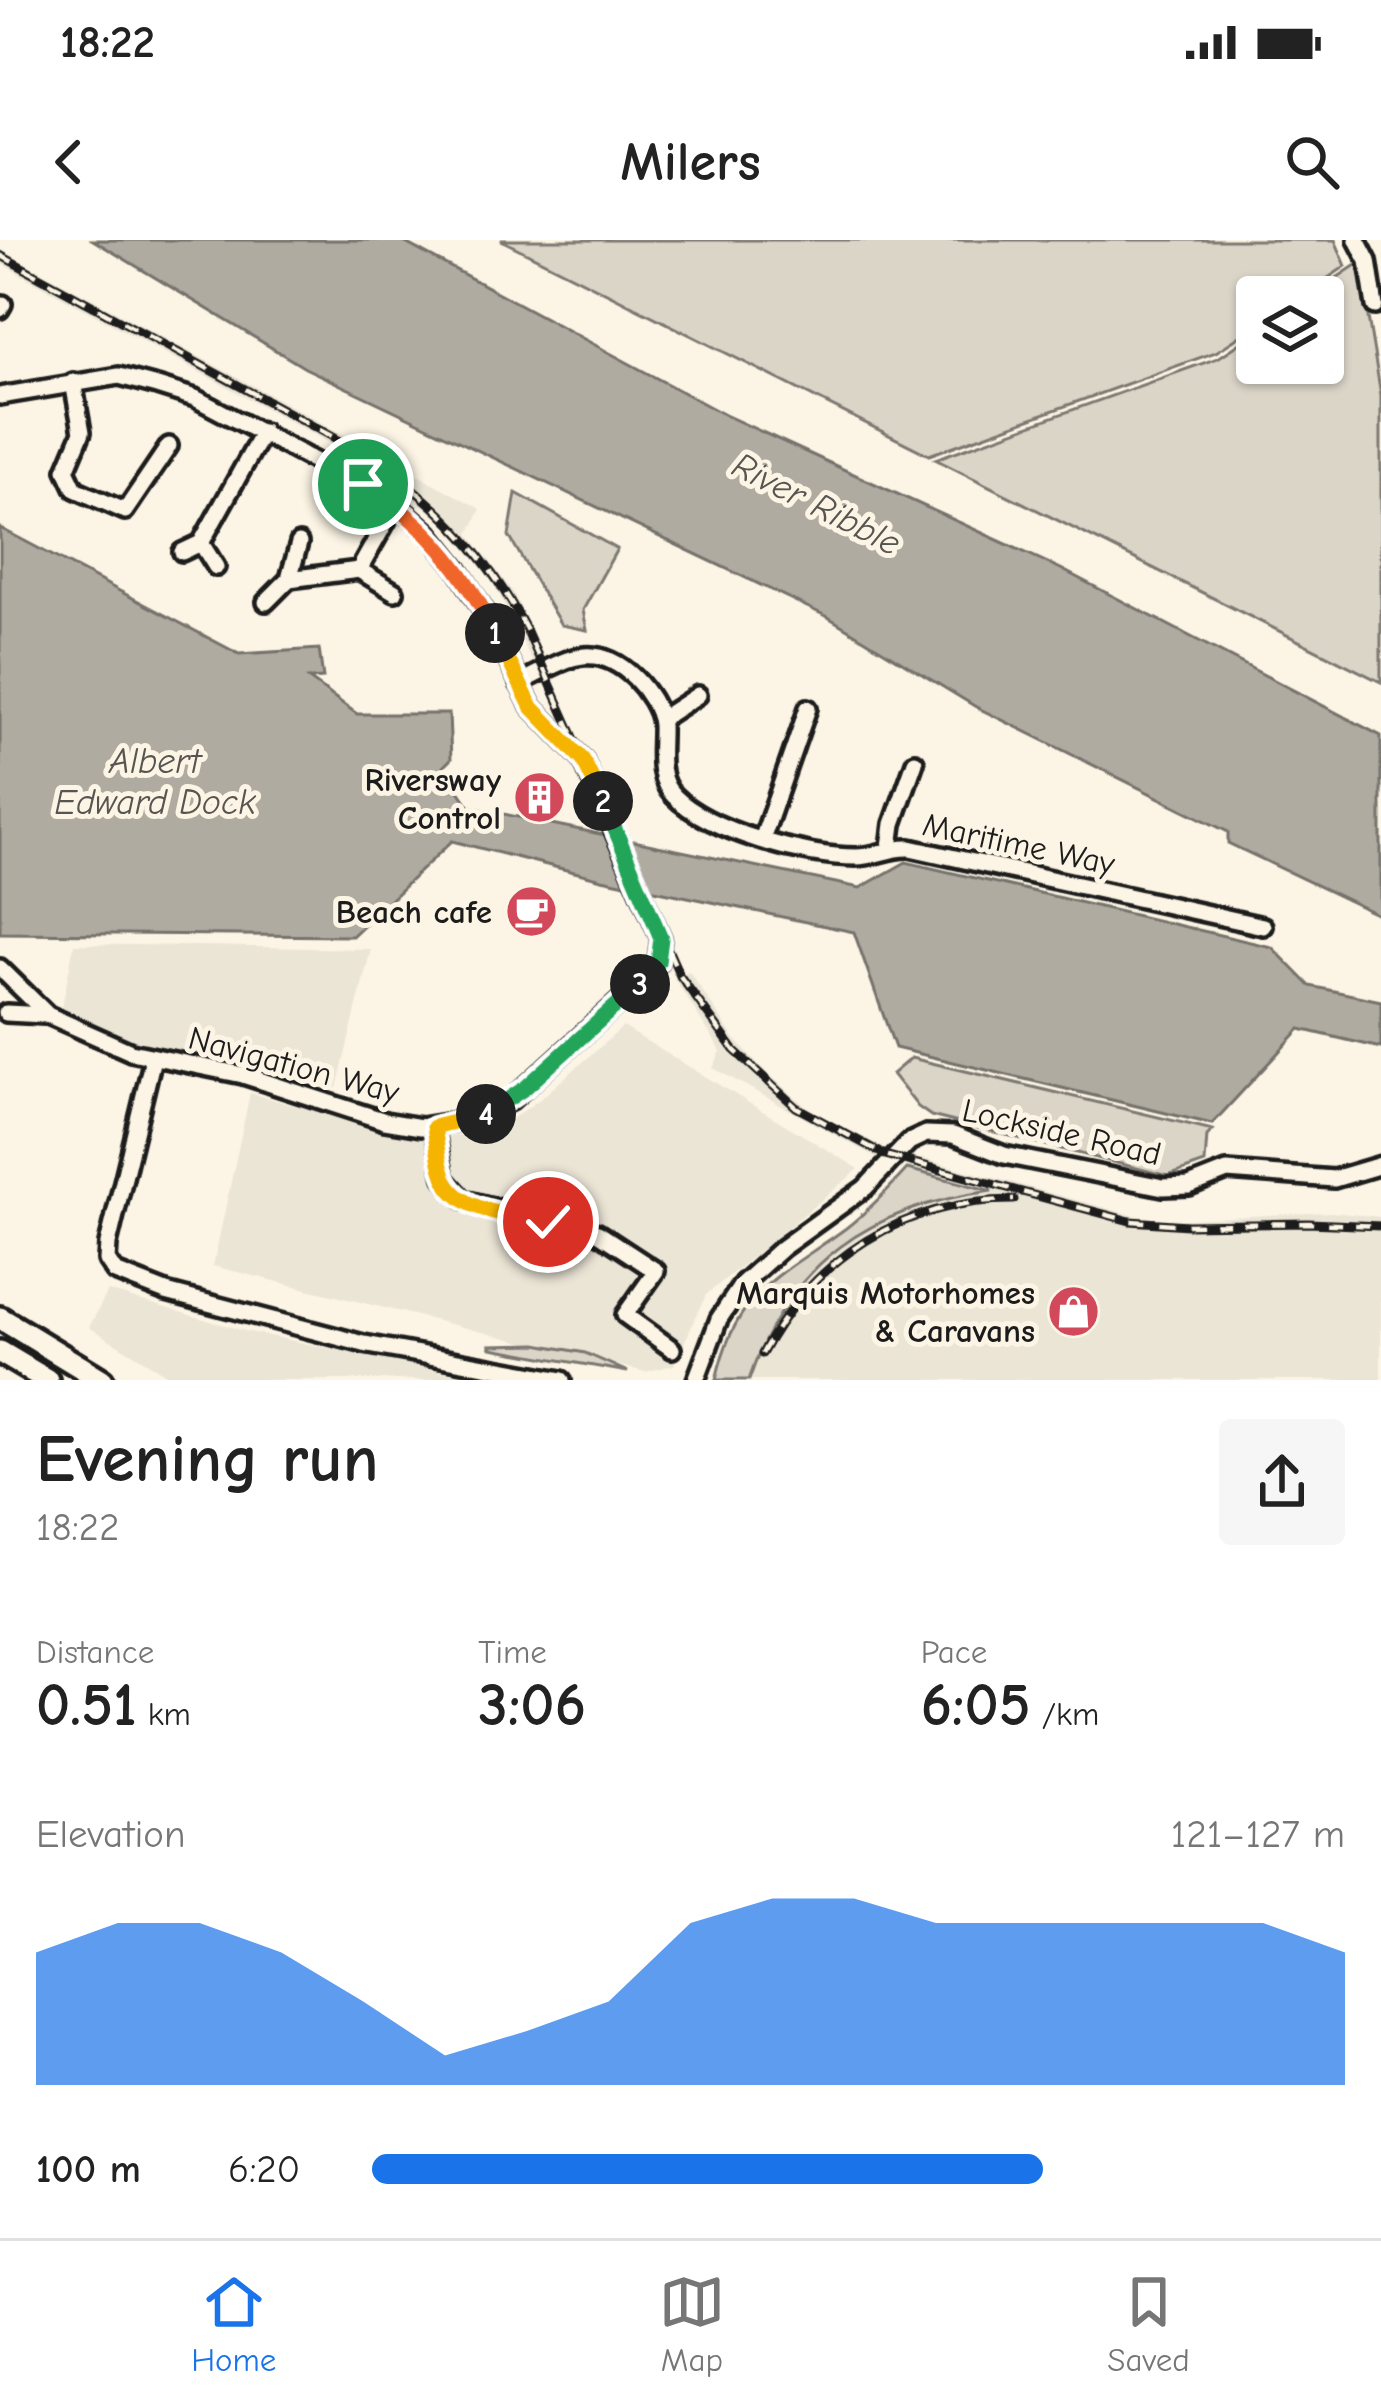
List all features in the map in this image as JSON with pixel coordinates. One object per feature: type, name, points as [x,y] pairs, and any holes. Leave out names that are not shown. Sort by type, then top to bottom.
[{"type":"highway","points":[[0,1318],[102,1380]]},
{"type":"highway","points":[[0,1352],[47,1380]]},
{"type":"street","points":[[1357,240],[1368,261],[1375,306]]},
{"type":"street","name":"Navigation Way","points":[[0,395],[119,376],[157,386],[195,398],[397,504],[457,568],[519,683],[547,725],[583,760],[661,938],[651,974],[510,1101],[477,1118],[434,1127],[385,1121],[243,1075],[153,1058],[48,1016],[3,1014]]},
{"type":"street","points":[[73,382],[82,432],[66,470],[75,489],[124,511],[169,446]]},
{"type":"street","points":[[182,552],[201,543],[263,432]]},
{"type":"street","points":[[359,570],[397,504]]},
{"type":"street","points":[[201,543],[216,567]]},
{"type":"street","points":[[266,602],[290,579],[299,543]]},
{"type":"street","points":[[290,579],[359,570],[395,592]]},
{"type":"street","points":[[519,683],[564,661],[596,653],[616,660],[644,687],[661,719],[698,694]]},
{"type":"street","points":[[762,840],[808,708]]},
{"type":"street","name":"Maritime Way","points":[[661,719],[660,757],[665,784],[674,796],[711,819],[762,840],[860,857],[890,847],[1263,926]]},
{"type":"street","points":[[890,847],[892,824],[916,762]]},
{"type":"street","name":"Navigation Way","points":[[0,968],[48,1016]]},
{"type":"street","points":[[3,1014],[15,1000],[16,985]]},
{"type":"street","points":[[153,1058],[108,1244],[106,1260],[115,1272],[166,1292],[364,1344],[562,1380]]},
{"type":"street","points":[[434,1127],[444,1178],[464,1200],[598,1233],[656,1271],[625,1315],[671,1349]]},
{"type":"street","name":"Lockside Road","points":[[696,1380],[719,1319],[743,1283],[782,1248],[866,1188],[909,1142],[926,1134],[953,1135],[1004,1155],[1163,1187],[1189,1186],[1227,1171],[1334,1179],[1381,1165]]},
{"type":"shaded area","points":[[501,240],[1335,240],[1346,266],[1331,276],[1236,276],[1236,339],[1216,352],[929,455]]},
{"type":"shaded area","points":[[0,249],[481,509],[469,534],[512,591],[543,655],[532,661],[495,586],[475,559],[448,527],[401,487],[362,461],[0,263]]},
{"type":"shaded area","points":[[1359,263],[1381,395],[1381,682],[935,459],[1218,358],[1236,346],[1236,384],[1344,384],[1344,276],[1340,276]]},
{"type":"shaded area","points":[[516,493],[617,549],[583,610],[587,630],[561,625],[509,536]]},
{"type":"shaded area","points":[[74,944],[371,949],[337,1088],[151,1047],[61,1012]]},
{"type":"shaded area","points":[[689,971],[734,1038],[763,1069],[810,1110],[883,1147],[877,1158],[713,1068],[721,1051],[674,978]]},
{"type":"shaded area","points":[[623,1027],[859,1169],[706,1295],[674,1365],[645,1372],[213,1266],[250,1093],[391,1132],[487,1136],[539,1100]]},
{"type":"shaded area","points":[[911,1058],[1213,1130],[1207,1136],[1205,1163],[1168,1176],[931,1116],[892,1074]]},
{"type":"shaded area","points":[[915,1160],[1132,1215],[1167,1220],[1330,1212],[1381,1217],[1381,1380],[749,1380],[779,1311],[833,1252],[897,1213],[989,1191],[907,1169]]},
{"type":"shaded area","points":[[907,1169],[992,1191],[909,1210],[840,1247],[787,1303],[749,1380],[716,1380],[735,1325],[748,1305],[780,1274],[854,1221]]},
{"type":"shaded area","points":[[108,1291],[245,1331],[485,1380],[176,1380],[89,1327]]},
{"type":"shaded area","points":[[537,1344],[585,1353],[628,1372],[490,1345]]},
{"type":"water","name":"River Ribble","points":[[93,240],[400,240],[725,415],[1061,569],[1381,736],[1381,916],[1228,843],[1228,832],[976,707],[828,617],[305,368]]},
{"type":"water","name":"Albert Edward Dock","points":[[0,528],[239,654],[319,649],[323,678],[309,679],[357,714],[449,714],[451,759],[443,767],[470,807],[860,888],[906,862],[1272,947],[1310,986],[1381,1001],[1381,1048],[1300,1029],[1212,1124],[895,1048],[854,932],[602,879],[452,841],[352,936],[0,933]]},
{"type":"railway","points":[[0,255],[375,460],[461,535],[496,579],[526,629],[680,976],[734,1050],[796,1107],[885,1155],[1130,1221],[1381,1226]]},
{"type":"railway","points":[[762,1354],[808,1289],[866,1241],[936,1210],[1014,1200]]},
{"type":"place","name":"Riversway Control","points":[[540,798]]},
{"type":"place","name":"Beach cafe","points":[[531,911]]},
{"type":"place","name":"Marquis Motorhomes & Caravans","points":[[1074,1311]]},
{"type":"route","points":[[363,484],[397,504],[457,568],[531,706],[583,760],[659,928],[661,947],[651,974],[525,1088],[477,1118],[434,1127],[444,1178],[456,1194],[473,1205],[548,1222]]}]
